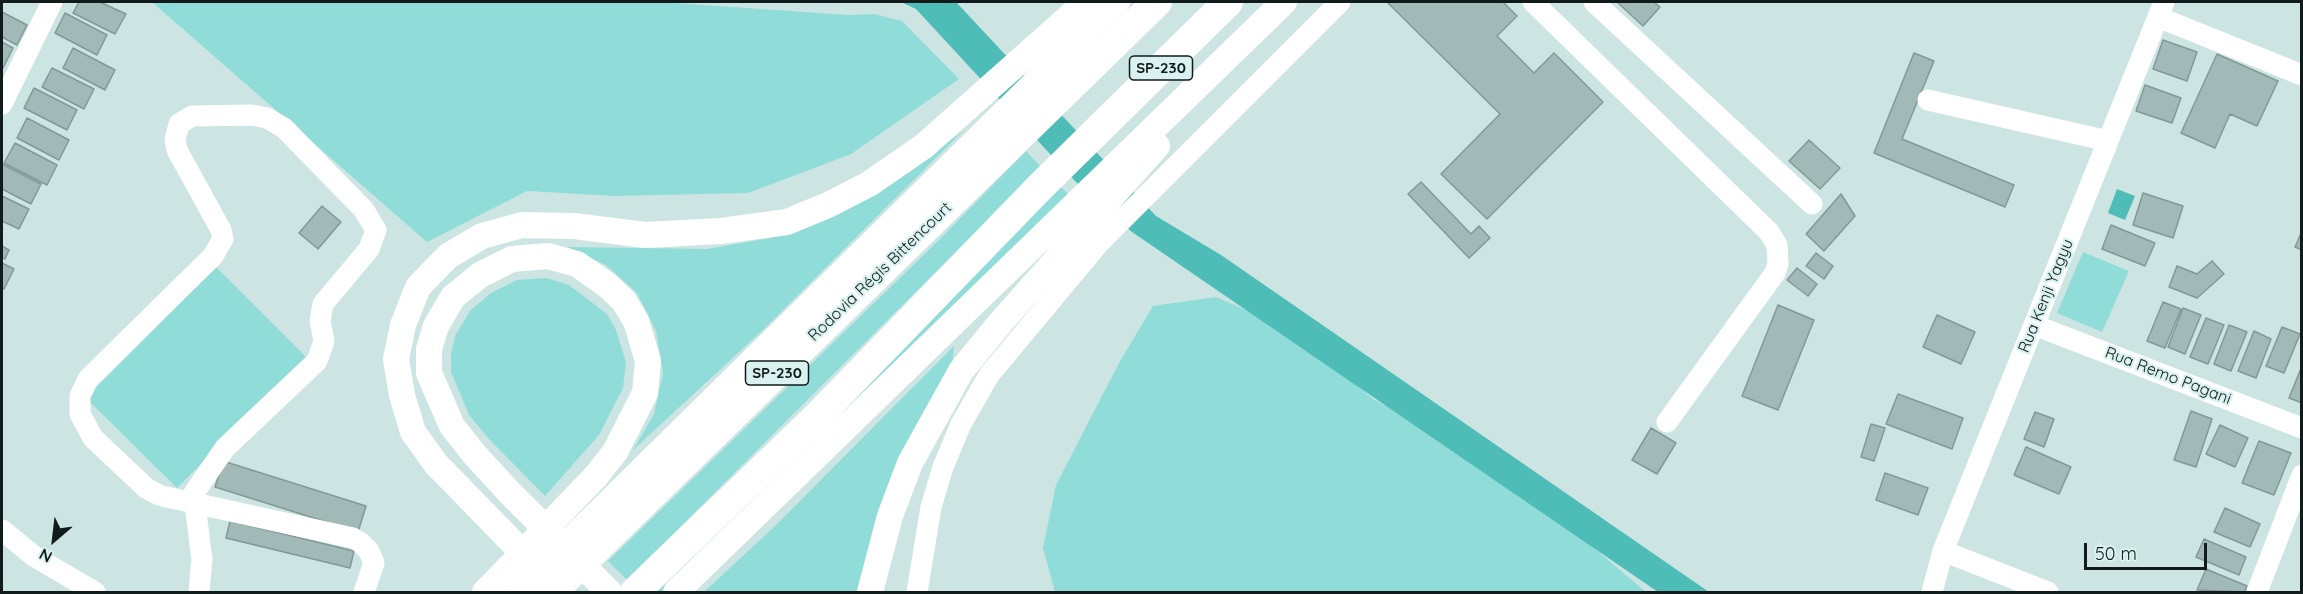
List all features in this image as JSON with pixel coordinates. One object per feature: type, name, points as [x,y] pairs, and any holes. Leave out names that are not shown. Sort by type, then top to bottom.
[{"type":"highway","name":"Rodovia Régis Bittencourt","points":[[552,592],[1045,92],[1157,2]]},
{"type":"highway","name":"SP-230","points":[[635,592],[820,414],[1040,187],[1228,2]]},
{"type":"main road","points":[[561,592],[436,464],[414,432],[402,395],[396,359],[403,324],[418,287],[448,256],[482,236],[522,225],[574,226],[645,235],[721,231],[787,222],[828,205],[869,184],[924,146],[1086,2]]},
{"type":"main road","points":[[1045,92],[1118,2]]},
{"type":"main road","points":[[870,592],[890,516],[910,463],[942,403],[980,348],[1286,2]]},
{"type":"main road","points":[[518,592],[992,144]]},
{"type":"main road","points":[[676,592],[1082,230]]},
{"type":"main road","points":[[485,592],[596,476],[615,452],[645,393],[648,362],[636,321],[624,301],[607,285],[577,264],[548,256],[512,259],[480,275],[453,297],[436,326],[429,349],[429,373],[452,426],[509,492],[609,592]]},
{"type":"street","points":[[2,104],[52,2]]},
{"type":"street","points":[[1132,178],[1340,2]]},
{"type":"street","points":[[1533,2],[1769,232],[1777,245],[1778,264],[1775,273],[1667,423]]},
{"type":"street","points":[[1594,2],[1812,204]]},
{"type":"street","points":[[2161,9],[2301,75]]},
{"type":"street","name":"Rua Kenji Yagyu","points":[[1932,592],[1943,551],[2161,9]]},
{"type":"street","points":[[1928,100],[2108,141]]},
{"type":"street","points":[[199,592],[201,558],[195,503],[194,493],[225,448],[317,361],[324,341],[320,321],[323,304],[374,241],[376,230],[364,210],[284,128],[259,116],[192,116],[179,123],[175,140],[177,150],[221,230],[223,239],[213,256],[88,379],[79,402],[83,421],[93,438],[146,488],[159,495],[195,503],[357,540],[367,548],[374,563],[364,592]]},
{"type":"street","points":[[917,592],[931,507],[943,467],[962,424],[989,375],[1082,230]]},
{"type":"street","name":"Rua Remo Pagani","points":[[2034,325],[2301,428]]},
{"type":"street","points":[[2258,592],[2301,475]]},
{"type":"street","points":[[2,530],[35,557],[95,592]]},
{"type":"street","points":[[1943,551],[2048,592]]},
{"type":"shaded area","points":[[152,2],[660,2],[848,15],[874,14],[902,21],[959,79],[851,154],[748,193],[615,196],[527,191],[427,242]]},
{"type":"shaded area","points":[[901,2],[956,2],[1156,216],[1221,255],[1709,592],[1658,592],[1132,232],[1075,181],[916,9]]},
{"type":"shaded area","points":[[962,132],[765,328],[633,450],[654,414],[663,373],[656,331],[637,293],[606,265],[567,247],[707,249],[770,238],[812,224],[882,187]]},
{"type":"shaded area","points":[[1026,151],[1041,167],[627,580],[608,561],[940,239]]},
{"type":"shaded area","points":[[1060,186],[1071,197],[668,592],[645,592]]},
{"type":"shaded area","points":[[2117,189],[2135,196],[2125,220],[2108,213]]},
{"type":"shaded area","points":[[2083,252],[2129,271],[2102,332],[2057,313]]},
{"type":"shaded area","points":[[216,267],[307,358],[177,488],[86,398]]},
{"type":"shaded area","points":[[546,278],[569,285],[607,314],[616,330],[626,362],[623,388],[599,435],[545,496],[488,438],[469,415],[451,372],[451,353],[456,334],[470,311],[491,293],[517,280]]},
{"type":"shaded area","points":[[1216,297],[1274,322],[1324,358],[1373,399],[1431,430],[1588,543],[1646,592],[1055,592],[1043,548],[1056,485],[1119,363],[1153,306]]},
{"type":"shaded area","points":[[954,346],[952,365],[861,592],[704,592],[775,526]]},
{"type":"building","points":[[79,2],[100,2],[126,14],[115,34],[73,13]]},
{"type":"building","points":[[1387,2],[1503,2],[1517,16],[1497,36],[1534,73],[1554,53],[1603,102],[1487,219],[1441,174],[1500,114]]},
{"type":"building","points":[[1617,2],[1654,2],[1660,7],[1643,26]]},
{"type":"building","points":[[2,12],[27,25],[17,45],[2,37]]},
{"type":"building","points":[[65,13],[107,35],[97,55],[55,33]]},
{"type":"building","points":[[2163,40],[2197,52],[2187,81],[2153,69]]},
{"type":"building","points":[[2,42],[13,48],[3,68],[2,67]]},
{"type":"building","points":[[73,48],[115,70],[105,90],[63,68]]},
{"type":"building","points":[[1914,53],[1934,61],[1902,139],[2014,185],[2005,207],[1874,153]]},
{"type":"building","points":[[2217,54],[2278,81],[2257,126],[2230,114],[2215,148],[2181,133]]},
{"type":"building","points":[[52,68],[94,89],[84,109],[42,87]]},
{"type":"building","points":[[2145,85],[2181,98],[2172,123],[2136,111]]},
{"type":"building","points":[[34,88],[77,110],[67,130],[24,108]]},
{"type":"building","points":[[27,118],[69,140],[59,160],[17,138]]},
{"type":"building","points":[[1809,140],[1840,168],[1820,189],[1789,161]]},
{"type":"building","points":[[15,143],[57,165],[47,185],[4,163]]},
{"type":"building","points":[[2,164],[41,184],[31,204],[2,189]]},
{"type":"building","points":[[1421,182],[1471,234],[1479,226],[1490,238],[1469,258],[1408,194]]},
{"type":"building","points":[[2143,193],[2183,206],[2173,238],[2133,225]]},
{"type":"building","points":[[1841,194],[1855,216],[1824,251],[1806,234]]},
{"type":"building","points":[[2,196],[29,209],[19,229],[2,221]]},
{"type":"building","points":[[322,206],[341,222],[318,249],[299,233]]},
{"type":"building","points":[[2111,225],[2155,243],[2145,266],[2102,249]]},
{"type":"building","points":[[2302,231],[2302,250],[2295,247]]},
{"type":"building","points":[[2,246],[9,250],[5,259],[2,257]]},
{"type":"building","points":[[1816,253],[1833,266],[1824,279],[1806,266]]},
{"type":"building","points":[[2212,261],[2224,274],[2197,298],[2169,287],[2177,266],[2197,274]]},
{"type":"building","points":[[2,263],[14,269],[4,289],[2,288]]},
{"type":"building","points":[[1797,268],[1817,284],[1808,296],[1787,280]]},
{"type":"building","points":[[2163,302],[2181,309],[2165,348],[2147,341]]},
{"type":"building","points":[[1778,305],[1814,320],[1778,410],[1742,396]]},
{"type":"building","points":[[2183,308],[2201,315],[2185,354],[2168,347]]},
{"type":"building","points":[[1937,315],[1975,332],[1961,364],[1923,347]]},
{"type":"building","points":[[2206,318],[2224,325],[2208,364],[2190,357]]},
{"type":"building","points":[[2229,325],[2247,332],[2231,371],[2214,364]]},
{"type":"building","points":[[2282,327],[2300,334],[2284,373],[2266,366]]},
{"type":"building","points":[[2254,331],[2271,339],[2256,378],[2238,371]]},
{"type":"building","points":[[2302,366],[2302,403],[2289,398]]},
{"type":"building","points":[[1898,394],[1963,418],[1952,449],[1886,424]]},
{"type":"building","points":[[2191,411],[2212,419],[2196,467],[2174,460]]},
{"type":"building","points":[[2035,412],[2054,419],[2044,447],[2024,439]]},
{"type":"building","points":[[1871,424],[1885,428],[1874,461],[1861,457]]},
{"type":"building","points":[[2220,425],[2248,438],[2235,467],[2206,454]]},
{"type":"building","points":[[1651,428],[1676,443],[1657,474],[1632,460]]},
{"type":"building","points":[[2259,441],[2291,453],[2274,495],[2242,483]]},
{"type":"building","points":[[2026,447],[2071,467],[2059,494],[2014,475]]},
{"type":"building","points":[[223,461],[366,506],[358,532],[215,487]]},
{"type":"building","points":[[1885,473],[1928,488],[1918,515],[1876,500]]},
{"type":"building","points":[[2225,508],[2260,524],[2250,547],[2214,532]]},
{"type":"building","points":[[230,521],[354,551],[350,568],[226,538]]},
{"type":"building","points":[[2204,539],[2246,557],[2239,575],[2196,557]]},
{"type":"building","points":[[2206,569],[2247,586],[2245,592],[2197,590]]}]
